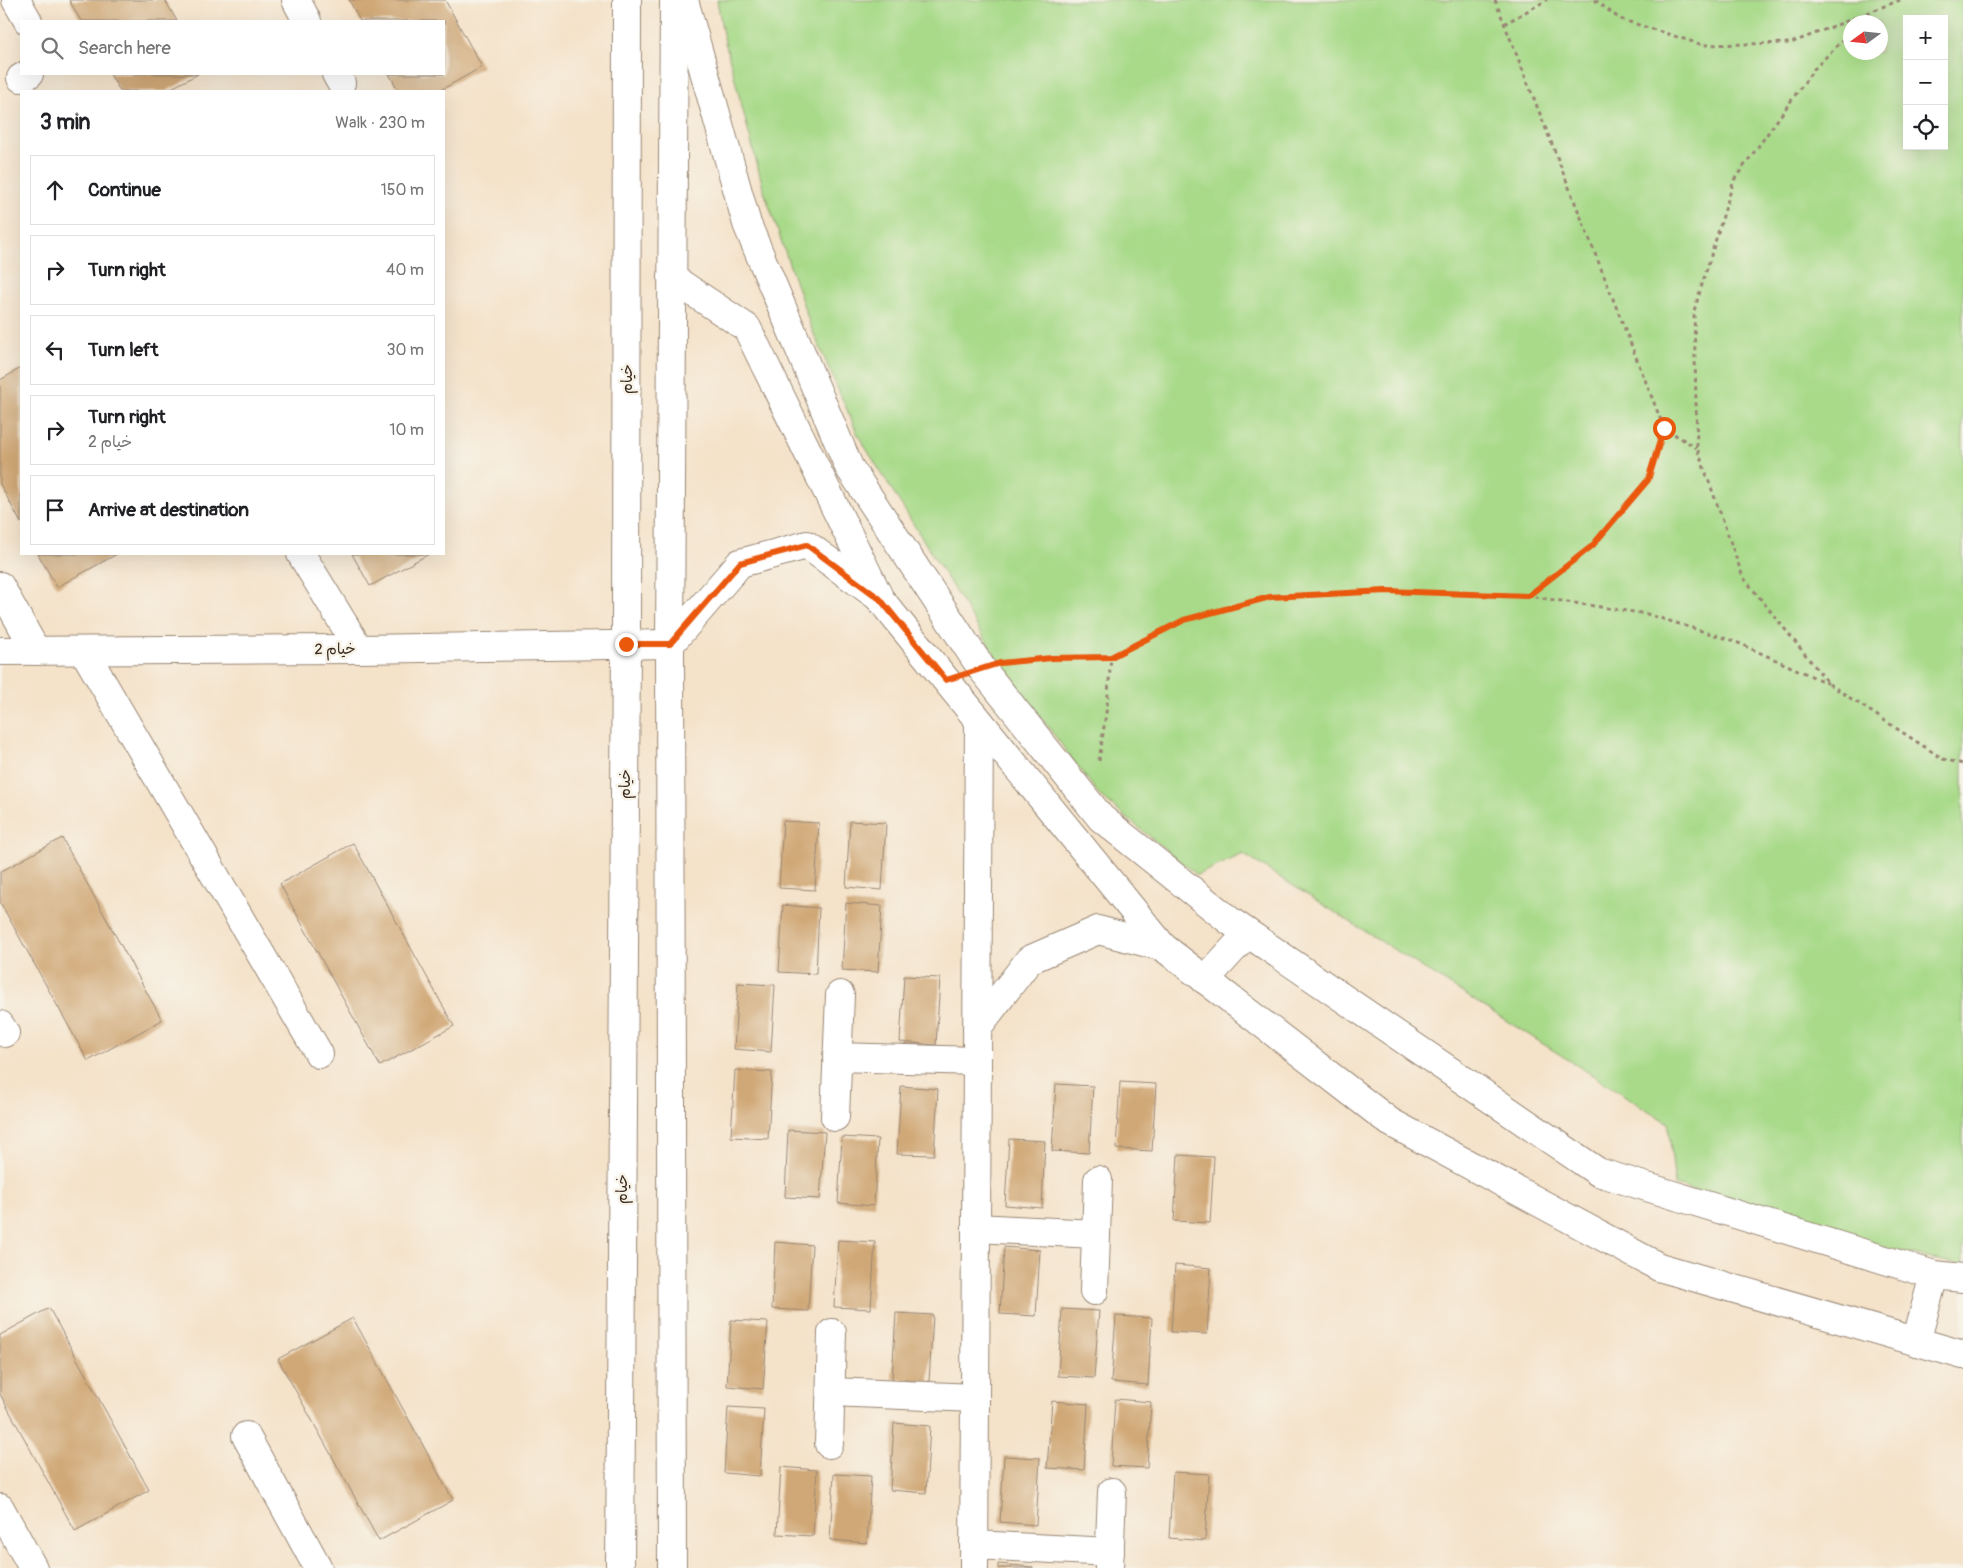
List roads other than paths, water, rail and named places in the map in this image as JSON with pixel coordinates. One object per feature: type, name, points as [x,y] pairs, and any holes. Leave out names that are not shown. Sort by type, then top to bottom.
[{"type":"street","points":[[16,0],[27,20]]},
{"type":"street","points":[[296,0],[306,20]]},
{"type":"street","name":"خیام","points":[[620,1568],[626,644],[627,0]]},
{"type":"street","points":[[672,1568],[670,644],[674,0]]},
{"type":"street","points":[[684,0],[747,224],[849,467],[982,669],[1101,818],[1247,934],[1598,1172],[1934,1275],[1963,1278]]},
{"type":"street","points":[[672,278],[747,328],[880,599],[1163,947],[1390,1122],[1659,1267],[1963,1355]]},
{"type":"street","points":[[670,644],[740,563],[807,545],[880,599]]},
{"type":"street","points":[[303,555],[359,649]]},
{"type":"street","points":[[0,586],[36,651]]},
{"type":"street","name":"خیام 2","points":[[0,651],[359,649],[670,644]]},
{"type":"street","points":[[84,651],[319,1054]]},
{"type":"street","points":[[979,720],[974,1556],[1109,1560],[1112,1492]]},
{"type":"street","points":[[977,1028],[1029,960],[1046,952],[1098,930],[1163,947]]},
{"type":"street","points":[[1205,980],[1247,934]]},
{"type":"street","points":[[834,1117],[840,995]]},
{"type":"street","points":[[837,1057],[977,1061]]},
{"type":"street","points":[[1094,1292],[1098,1180]]},
{"type":"street","points":[[976,1228],[1096,1234]]},
{"type":"street","points":[[1916,1342],[1934,1275]]},
{"type":"street","points":[[829,1444],[832,1333]]},
{"type":"street","points":[[830,1392],[975,1398]]},
{"type":"street","points":[[246,1436],[318,1568]]},
{"type":"street","points":[[0,1508],[33,1568]]}]
